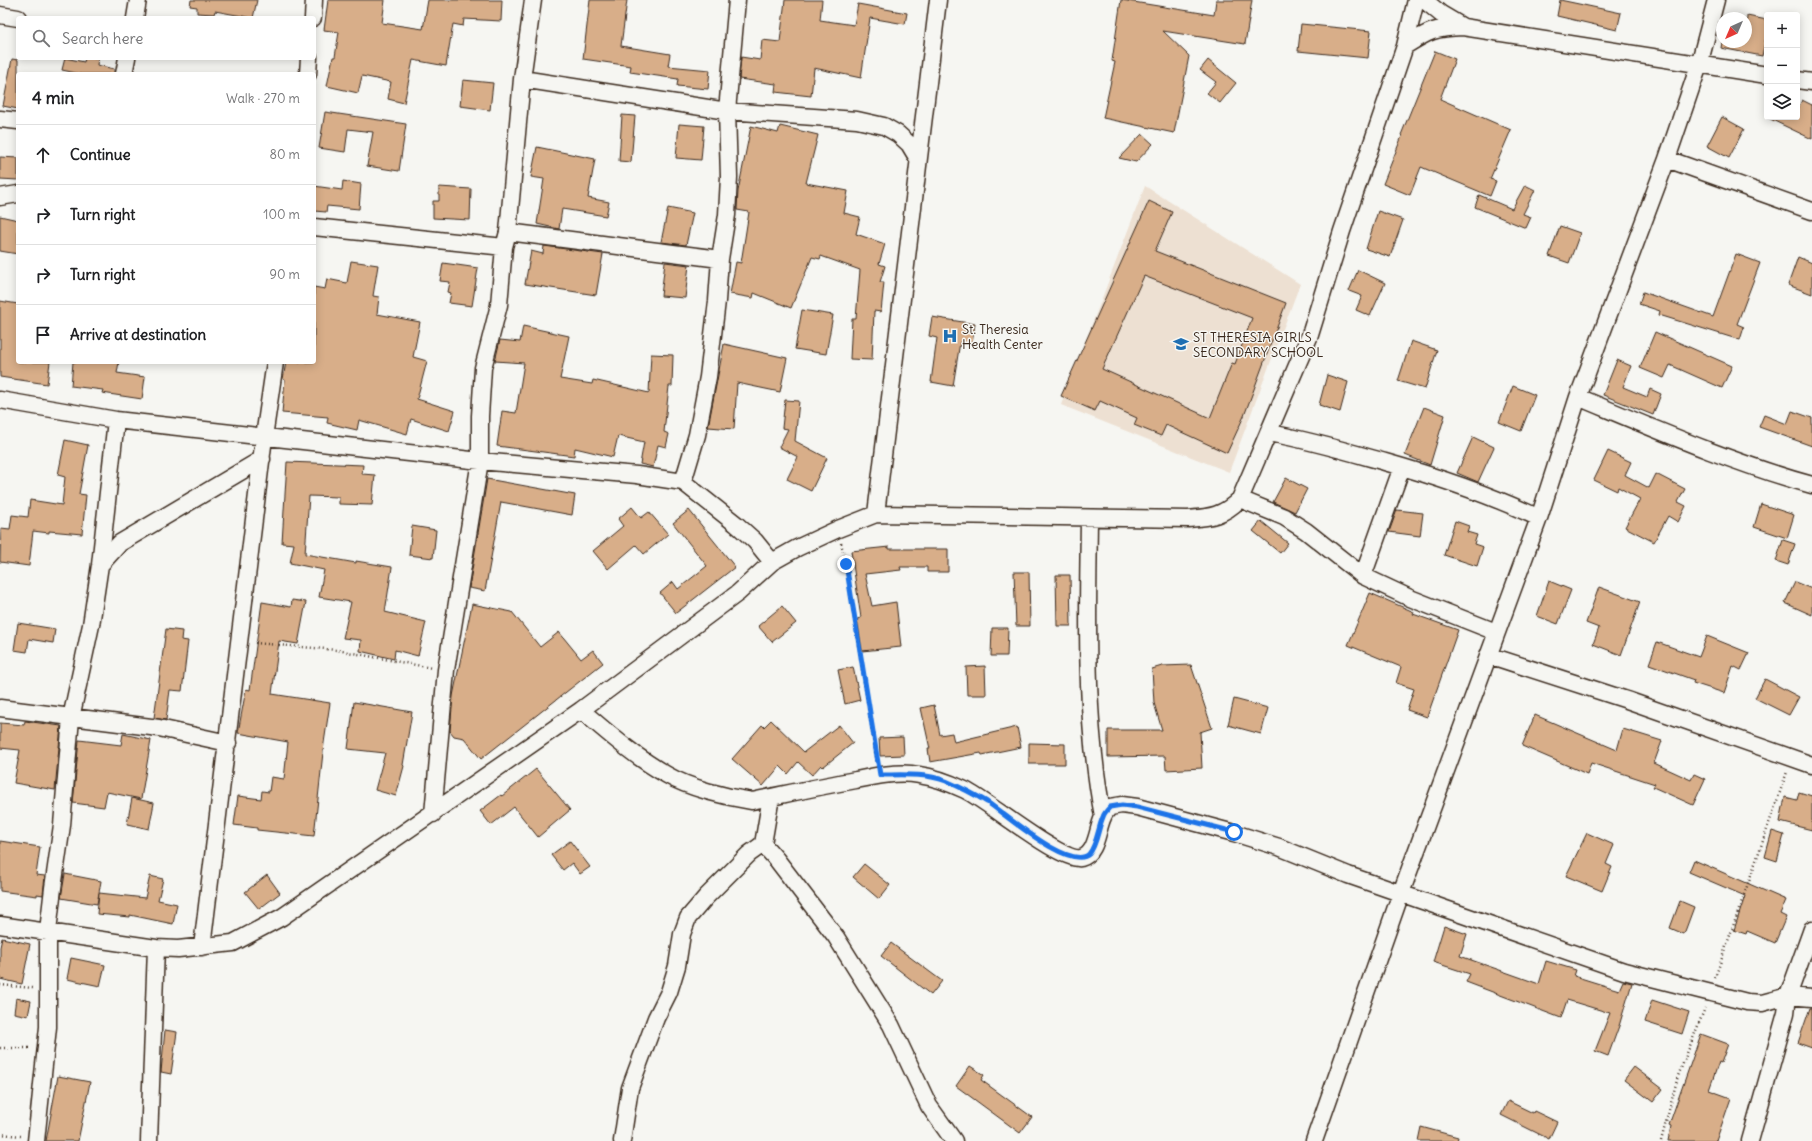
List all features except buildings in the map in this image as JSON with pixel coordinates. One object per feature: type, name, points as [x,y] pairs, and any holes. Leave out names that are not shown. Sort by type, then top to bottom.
[{"type":"street","points":[[135,16],[138,0]]},
{"type":"street","points":[[313,16],[314,0]]},
{"type":"street","points":[[433,814],[446,670],[480,461],[480,416],[483,368],[499,305],[522,79],[533,0]]},
{"type":"street","points":[[683,482],[697,434],[708,377],[717,301],[720,259],[727,215],[729,177],[727,111],[737,0]]},
{"type":"street","points":[[876,514],[938,0]]},
{"type":"street","points":[[0,925],[156,948],[178,949],[233,943],[282,917],[329,883],[433,814],[581,710],[738,593],[772,562],[797,548],[838,529],[876,514],[1188,519],[1213,517],[1226,511],[1240,499],[1310,335],[1342,231],[1405,46],[1416,0]]},
{"type":"street","points":[[1424,0],[1441,14],[1463,27]]},
{"type":"street","points":[[1314,1141],[1401,893],[1539,518],[1578,397],[1667,159],[1699,65],[1716,0]]},
{"type":"street","points":[[0,15],[16,18]]},
{"type":"street","points":[[1405,46],[1439,28],[1463,27],[1764,75]]},
{"type":"street","points":[[124,72],[127,60]]},
{"type":"street","points":[[308,72],[309,60]]},
{"type":"street","points":[[522,79],[727,111],[857,120],[884,126],[898,134],[909,144],[918,159]]},
{"type":"street","points":[[1800,80],[1812,82]]},
{"type":"street","points":[[0,119],[16,121]]},
{"type":"street","points":[[1667,159],[1812,211]]},
{"type":"street","points":[[0,196],[16,194]]},
{"type":"street","points":[[316,227],[506,240],[720,259]]},
{"type":"street","points":[[202,947],[241,642],[264,437],[275,364]]},
{"type":"street","points":[[1578,397],[1676,437],[1773,474],[1812,485]]},
{"type":"street","points":[[0,400],[116,420],[480,461],[637,475],[683,482],[755,541],[772,562]]},
{"type":"street","points":[[37,1140],[46,1047],[48,931],[62,825],[72,718],[91,625],[100,566],[116,420]]},
{"type":"street","points":[[1269,433],[1307,440],[1460,485],[1506,502],[1539,518]]},
{"type":"street","points":[[100,566],[120,543],[262,459]]},
{"type":"street","points":[[1363,576],[1402,467]]},
{"type":"street","points":[[1240,499],[1284,516],[1306,531],[1363,576],[1410,598],[1496,632]]},
{"type":"street","points":[[1089,518],[1088,664],[1090,713],[1097,786],[1103,816]]},
{"type":"street","points":[[103,540],[120,543]]},
{"type":"street","points":[[1488,655],[1634,702],[1812,765]]},
{"type":"street","points":[[0,708],[159,728],[228,743]]},
{"type":"street","points":[[581,710],[634,754],[668,776],[731,798],[752,801],[880,775],[918,774],[944,781],[966,790],[988,802],[1052,848],[1068,856],[1080,858],[1089,854],[1103,816],[1110,807],[1122,805],[1137,807],[1234,832],[1401,893],[1624,971],[1710,992],[1731,999],[1762,1003],[1788,996],[1812,998]]},
{"type":"street","points":[[622,1141],[630,1088],[656,1018],[669,992],[677,966],[682,934],[688,918],[706,897],[749,854],[763,844],[771,797]]},
{"type":"street","points":[[763,844],[836,937],[891,1025],[929,1106],[954,1141]]},
{"type":"street","points":[[1750,1141],[1786,1014],[1788,996],[1812,929]]},
{"type":"street","points":[[149,1141],[156,948]]},
{"type":"path","points":[[838,529],[846,564],[880,775]]},
{"type":"path","points":[[241,642],[337,650],[446,670]]},
{"type":"path","points":[[1661,1141],[1678,1076],[1710,992],[1792,758]]},
{"type":"path","points":[[0,985],[48,989]]},
{"type":"path","points":[[0,1048],[46,1047]]},
{"type":"path","points":[[0,1134],[37,1140]]},
{"type":"shaded area","name":"ST THERESIA GIRLS SECONDARY SCHOOL","points":[[1145,186],[1300,284],[1229,472],[1061,405]]},
{"type":"place","name":"St. Theresia Health Center","points":[[950,336]]},
{"type":"place","name":"ST THERESIA GIRLS SECONDARY SCHOOL","points":[[1181,344]]},
{"type":"route","points":[[846,564],[880,775],[918,774],[944,781],[966,790],[988,802],[1052,848],[1068,856],[1080,858],[1089,854],[1103,816],[1110,807],[1122,805],[1137,807],[1234,832]]}]
